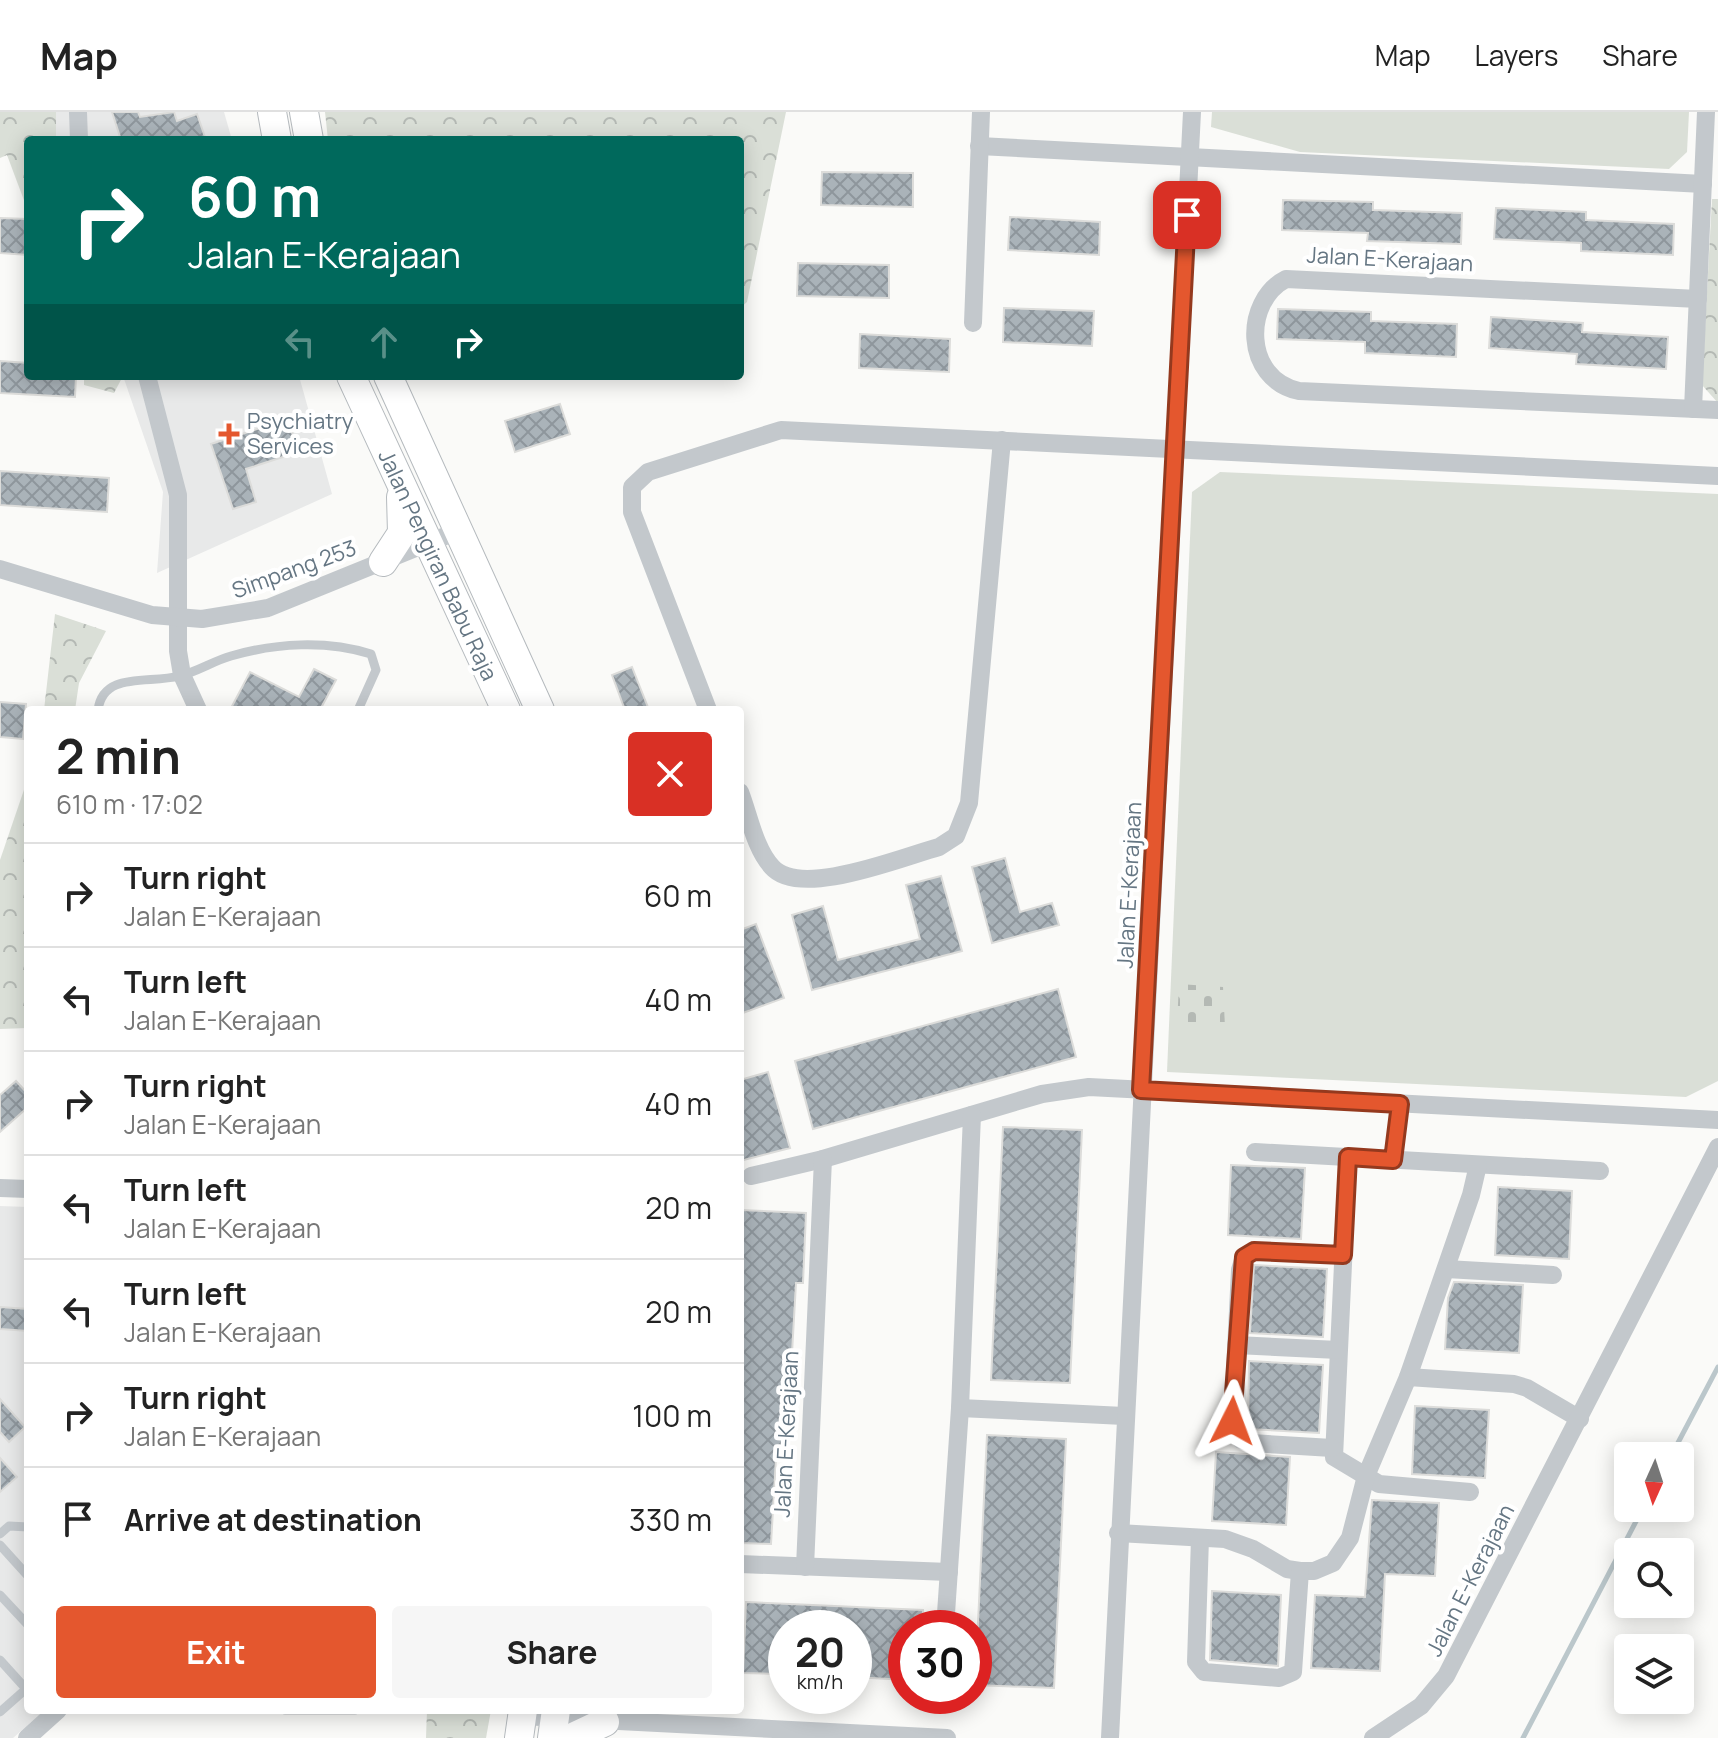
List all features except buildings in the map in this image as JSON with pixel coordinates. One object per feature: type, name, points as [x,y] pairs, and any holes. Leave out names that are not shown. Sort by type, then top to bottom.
[{"type":"main road","points":[[272,112],[276,136]]},
{"type":"main road","points":[[304,112],[308,136]]},
{"type":"main road","name":"Jalan Pengiran Babu Raja","points":[[353,380],[504,706]]},
{"type":"main road","name":"Jalan Pengiran Babu Raja","points":[[390,380],[538,706]]},
{"type":"main road","points":[[383,562],[398,542],[404,525],[398,477]]},
{"type":"main road","points":[[558,1726],[595,1716]]},
{"type":"street","points":[[78,112],[79,136]]},
{"type":"street","points":[[973,323],[981,112]]},
{"type":"street","name":"Jalan E-Kerajaan","points":[[1110,1738],[1192,112]]},
{"type":"street","points":[[1706,112],[1693,409],[1718,410]]},
{"type":"street","points":[[979,146],[1703,184]]},
{"type":"street","name":"Jalan E-Kerajaan","points":[[1693,409],[1299,391],[1282,387],[1260,366],[1258,328],[1261,302],[1267,291],[1286,279],[1698,299]]},
{"type":"street","points":[[148,380],[178,495],[182,675],[196,706]]},
{"type":"street","points":[[706,706],[632,512],[632,487],[648,472],[781,430],[1718,476]]},
{"type":"street","points":[[744,802],[768,863],[789,878],[816,880],[939,847],[956,836],[969,803],[1002,440]]},
{"type":"street","name":"Simpang 253","points":[[0,569],[123,607],[179,619],[230,617],[268,608],[460,530]]},
{"type":"street","points":[[751,1176],[823,1159],[1066,1089],[1141,1090],[1718,1120]]},
{"type":"street","points":[[1393,1160],[1400,1104]]},
{"type":"street","points":[[946,1610],[960,1408],[972,1115]]},
{"type":"street","name":"Jalan E-Kerajaan","points":[[1373,1738],[1421,1706],[1446,1676],[1718,1147]]},
{"type":"street","points":[[1255,1152],[1600,1171]]},
{"type":"street","points":[[1343,1255],[1254,1251],[1244,1257],[1232,1421],[1235,1435],[1251,1443],[1332,1448],[1338,1350],[1343,1255],[1348,1157]]},
{"type":"street","name":"Jalan E-Kerajaan","points":[[805,1567],[823,1159]]},
{"type":"street","points":[[1118,1533],[1241,1544],[1274,1563],[1300,1571],[1323,1568],[1342,1554],[1350,1538],[1366,1476],[1408,1377],[1446,1269],[1478,1165]]},
{"type":"street","points":[[0,1188],[24,1189]]},
{"type":"street","points":[[1446,1269],[1553,1275]]},
{"type":"street","points":[[1236,1345],[1338,1350]]},
{"type":"street","points":[[1408,1377],[1514,1384],[1527,1388],[1580,1419]]},
{"type":"street","points":[[960,1408],[1124,1416]]},
{"type":"street","name":"Jalan E-Kerajaan","points":[[1332,1448],[1339,1462],[1390,1486],[1470,1492]]},
{"type":"street","points":[[1200,1538],[1196,1662],[1204,1672],[1279,1678],[1293,1672],[1300,1571]]},
{"type":"street","points":[[744,1564],[949,1572]]},
{"type":"street","points":[[31,1737],[49,1714]]},
{"type":"street","points":[[595,1716],[808,1735],[947,1738]]},
{"type":"street","points":[[521,1721],[558,1726]]},
{"type":"lane","points":[[99,706],[100,695],[110,685],[182,675],[228,657],[275,645],[348,646],[371,654],[376,670],[360,706]]},
{"type":"lane","points":[[0,1534],[9,1526],[24,1527]]},
{"type":"lane","points":[[0,1545],[24,1572]]},
{"type":"lane","points":[[0,1595],[24,1621]]},
{"type":"lane","points":[[0,1660],[24,1687]]},
{"type":"lane","points":[[0,1712],[24,1692]]},
{"type":"shaded area","points":[[56,112],[224,112],[231,136],[56,136]]},
{"type":"shaded area","name":"Psychiatry Services","points":[[124,380],[300,380],[332,494],[157,573],[163,492]]},
{"type":"shaded area","points":[[0,1206],[24,1207],[24,1714],[40,1714],[13,1738],[0,1738]]},
{"type":"green space","points":[[0,112],[56,112],[56,136],[24,136],[24,200],[7,155],[0,158]]},
{"type":"green space","points":[[325,112],[786,112],[744,305],[744,136],[328,136]]},
{"type":"green space","points":[[1212,112],[1689,112],[1687,152],[1669,169],[1300,152],[1211,127]]},
{"type":"green space","points":[[1712,199],[1718,199],[1718,403],[1702,385]]},
{"type":"green space","points":[[84,380],[121,380],[114,393],[84,385]]},
{"type":"green space","points":[[1220,472],[1718,494],[1718,1081],[1686,1097],[1167,1072],[1192,492]]},
{"type":"green space","points":[[55,614],[106,631],[79,683],[76,706],[44,706]]},
{"type":"green space","points":[[24,790],[24,1028],[0,1029],[0,860]]},
{"type":"green space","points":[[1179,984],[1223,987],[1225,1027],[1177,1025]]},
{"type":"green space","points":[[427,1714],[490,1714],[486,1738],[426,1738]]},
{"type":"waterway","points":[[1678,1442],[1718,1367]]},
{"type":"waterway","points":[[1523,1738],[1636,1522]]},
{"type":"place","name":"Psychiatry Services","points":[[229,434]]},
{"type":"route","points":[[1187,215],[1141,1090],[1400,1104],[1393,1160],[1348,1157],[1343,1255],[1254,1251],[1244,1257],[1240,1270],[1232,1421]]}]
